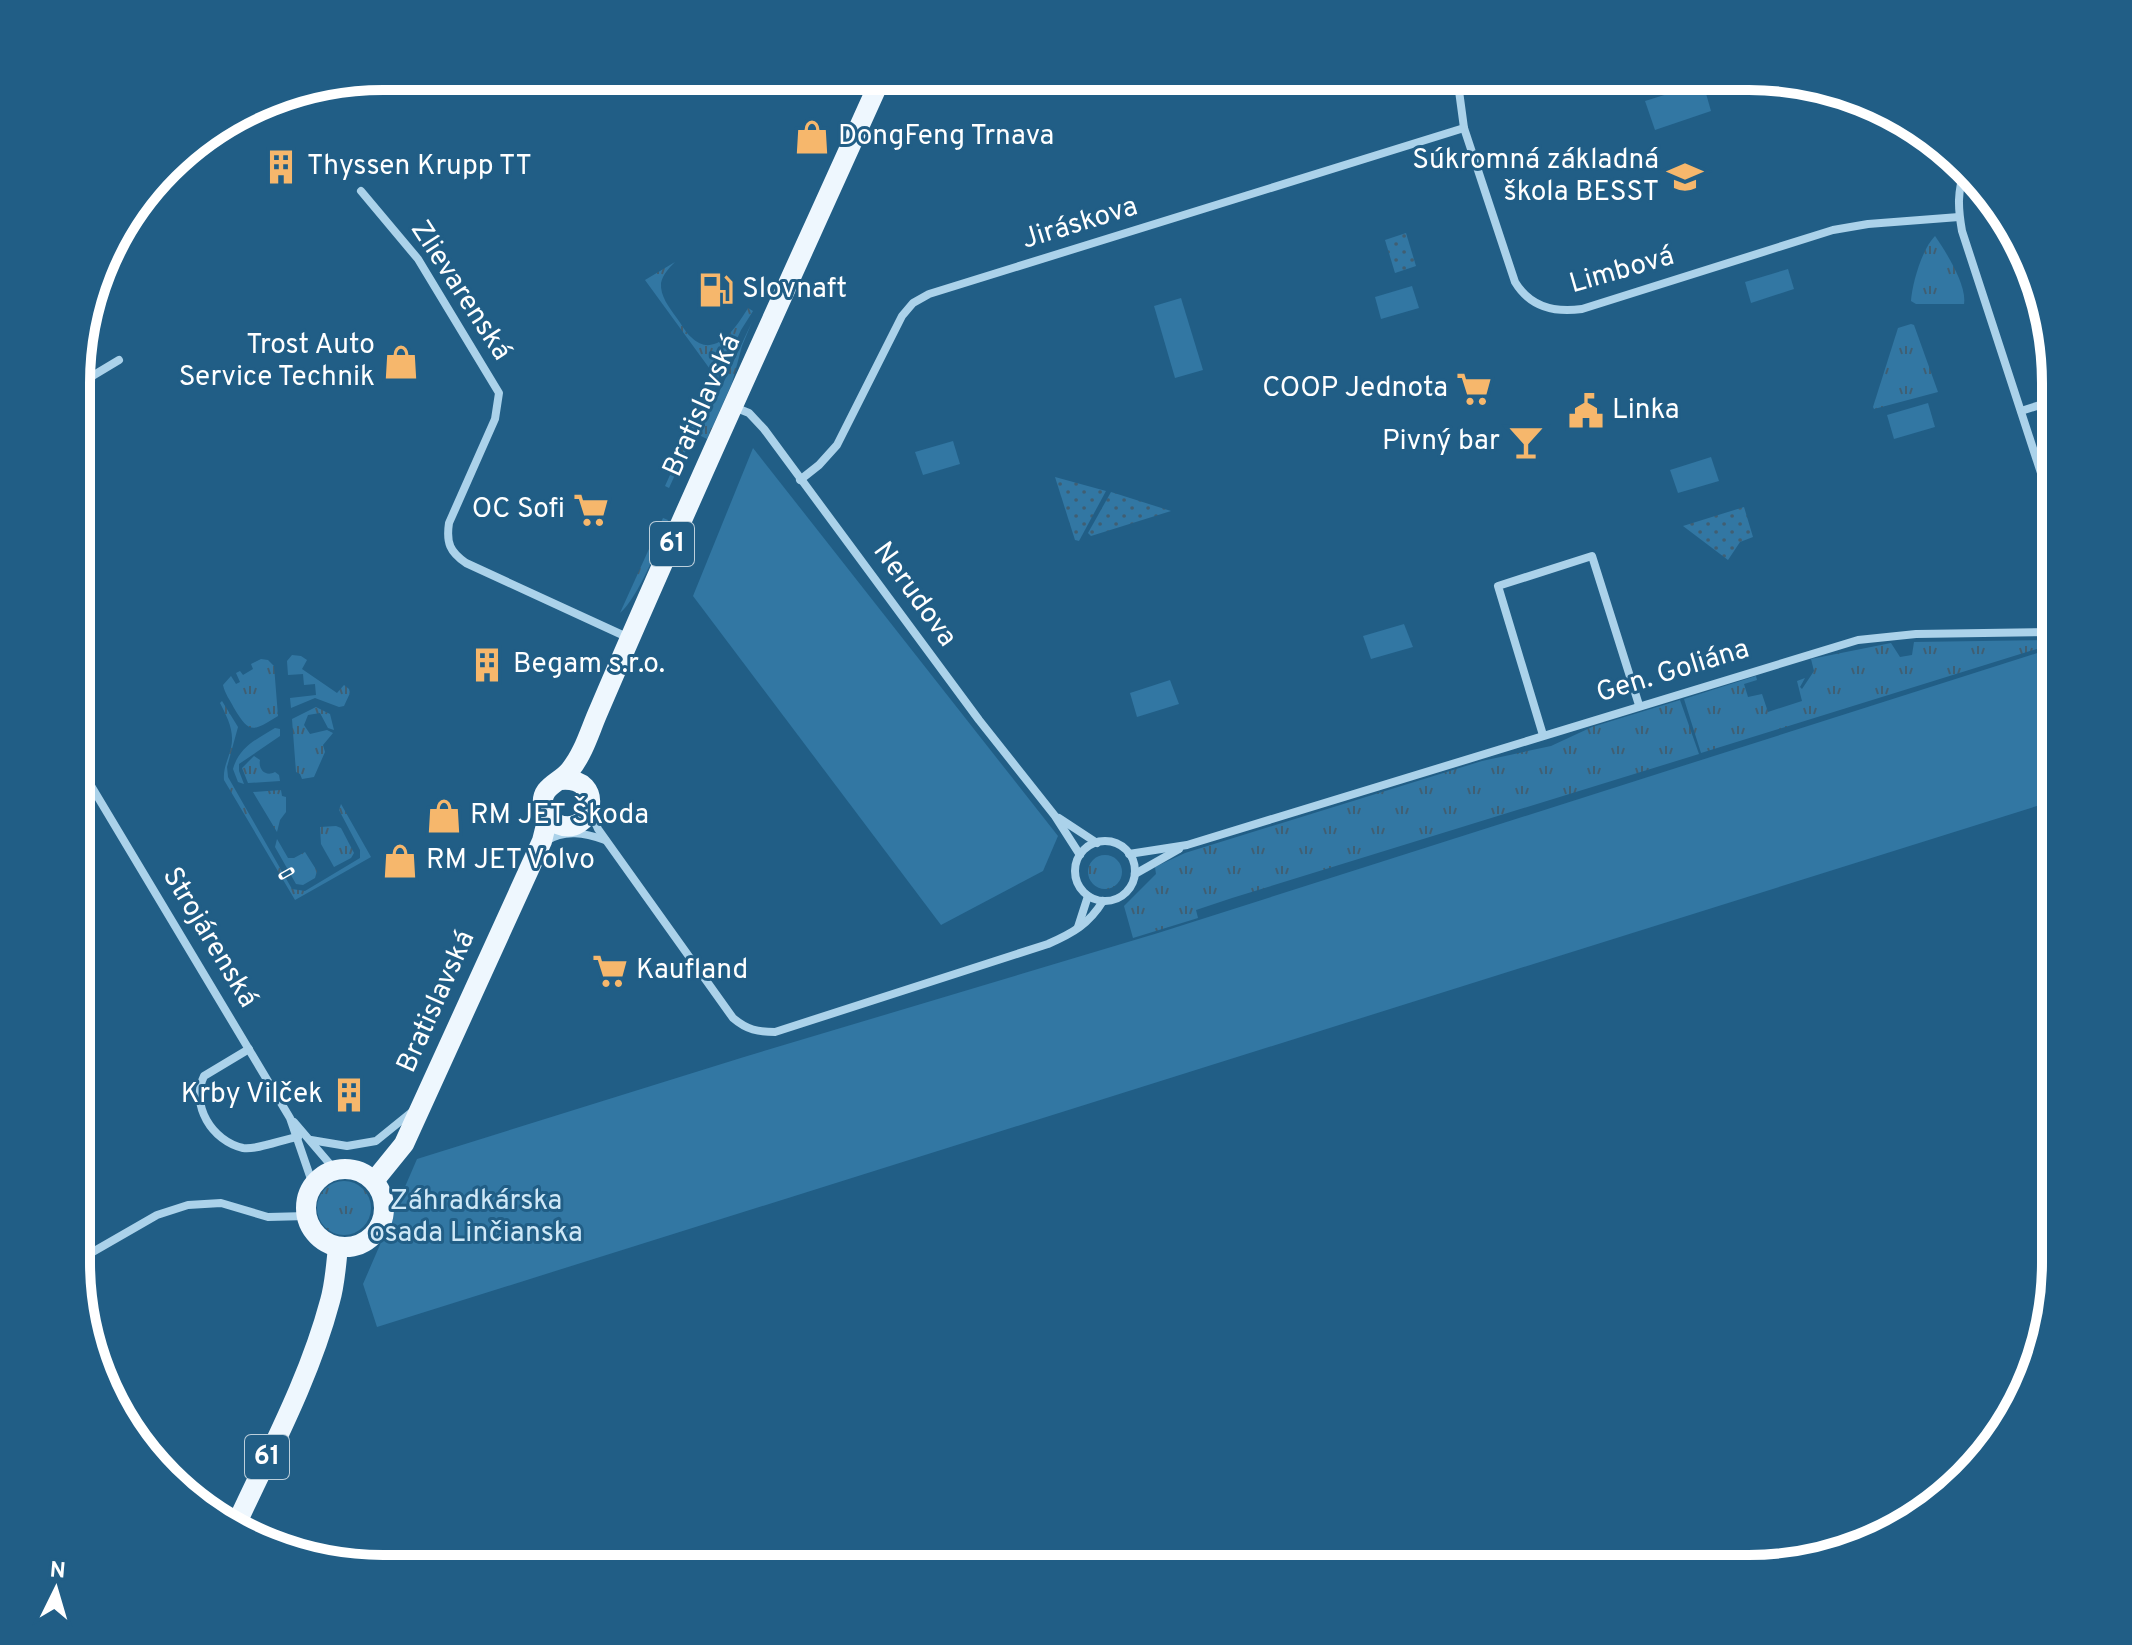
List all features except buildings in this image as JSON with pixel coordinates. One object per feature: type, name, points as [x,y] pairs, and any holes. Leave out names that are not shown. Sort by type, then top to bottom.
[{"type":"main road","name":"Bratislavská","points":[[374,1181],[404,1144],[541,843],[554,822],[567,827],[590,820],[589,793],[571,782],[577,760],[876,90]]},
{"type":"main road","points":[[554,822],[543,803],[544,795],[553,783],[571,782]]},
{"type":"main road","points":[[335,1170],[358,1171],[374,1181],[383,1197],[384,1216],[369,1240],[338,1247],[319,1237],[307,1216],[307,1199],[313,1185],[335,1170]]},
{"type":"main road","name":"61","points":[[239,1518],[299,1388],[321,1332],[331,1298],[338,1247]]},
{"type":"street","name":"Limbová","points":[[1459,90],[1464,128],[1515,282],[1532,301],[1557,311],[1582,309],[1833,230],[1959,217]]},
{"type":"street","name":"Jiráskova","points":[[800,480],[837,445],[902,316],[913,303],[929,294],[1464,128]]},
{"type":"street","points":[[1961,181],[1958,189],[1959,217],[1965,241],[2042,476]]},
{"type":"street","name":"Zlievarenská","points":[[361,191],[418,259],[499,393],[495,419],[449,523],[447,538],[452,553],[466,563],[629,638]]},
{"type":"street","points":[[90,377],[119,360]]},
{"type":"street","points":[[2021,411],[2042,404]]},
{"type":"street","name":"Nerudova","points":[[733,406],[756,419],[979,720],[1055,816],[1080,855]]},
{"type":"street","points":[[1543,735],[1498,586],[1592,556],[1639,705]]},
{"type":"street","name":"Gen. Goliána","points":[[1187,845],[1858,640],[1916,634],[2042,632]]},
{"type":"street","name":"Strojárenská","points":[[90,784],[300,1133]]},
{"type":"street","name":"Nerudova","points":[[1055,816],[1097,843]]},
{"type":"street","points":[[590,820],[733,1018],[744,1028],[759,1032],[790,1028],[1048,944],[1076,931],[1093,918],[1103,901]]},
{"type":"street","points":[[541,843],[561,834],[581,833],[606,841]]},
{"type":"street","points":[[1135,874],[1129,854],[1115,843],[1097,843],[1080,855],[1076,872],[1077,881],[1088,896],[1103,901],[1113,900],[1128,891],[1135,874],[1187,845]]},
{"type":"street","points":[[1129,854],[1187,845]]},
{"type":"street","points":[[1076,931],[1088,896]]},
{"type":"street","points":[[249,1049],[204,1076],[198,1095],[207,1121],[227,1141],[244,1148],[258,1147],[300,1133]]},
{"type":"street","points":[[311,1140],[347,1146],[376,1141],[421,1106]]},
{"type":"street","points":[[300,1133],[311,1140],[335,1170]]},
{"type":"street","points":[[300,1133],[313,1185]]},
{"type":"street","points":[[90,1254],[157,1215],[188,1205],[221,1203],[268,1217],[307,1216]]},
{"type":"green space","points":[[1680,90],[1705,90],[1711,111],[1655,130],[1645,101]]},
{"type":"green space","points":[[1406,233],[1416,266],[1395,273],[1385,240]]},
{"type":"green space","points":[[1935,236],[1959,278],[1964,304],[1916,304],[1911,301],[1918,267]]},
{"type":"green space","points":[[675,262],[663,277],[662,292],[687,333],[700,343],[717,343],[738,324],[748,308],[753,311],[741,330],[669,488],[665,486],[715,376],[645,280]]},
{"type":"green space","points":[[1788,269],[1794,289],[1751,303],[1745,282]]},
{"type":"green space","points":[[1412,286],[1419,308],[1381,319],[1375,297]]},
{"type":"green space","points":[[1181,298],[1203,370],[1175,378],[1154,306]]},
{"type":"green space","points":[[752,322],[732,383],[707,439],[699,435]]},
{"type":"green space","points":[[1914,325],[1938,392],[1874,409],[1898,328]]},
{"type":"green space","points":[[1928,403],[1935,427],[1894,439],[1887,415]]},
{"type":"green space","points":[[953,441],[960,464],[923,475],[915,452]]},
{"type":"green space","points":[[753,448],[1058,836],[1043,871],[941,925],[693,596]]},
{"type":"green space","points":[[1711,457],[1719,481],[1678,493],[1670,470]]},
{"type":"green space","points":[[1055,477],[1106,491],[1079,541],[1075,540]]},
{"type":"green space","points":[[1111,492],[1171,511],[1091,536],[1088,533]]},
{"type":"green space","points":[[1744,507],[1753,537],[1740,542],[1728,560],[1683,526]]},
{"type":"green space","points":[[663,518],[668,520],[648,570],[620,613]]},
{"type":"green space","points":[[1404,624],[1413,647],[1371,659],[1363,636]]},
{"type":"green space","points":[[2042,640],[2042,647],[1701,753],[1684,699],[1756,676],[1757,680],[1744,684],[1748,697],[1762,694],[1768,712],[1802,701],[1797,681],[1805,678],[1800,687],[1802,689],[1814,671],[1811,659],[1891,643],[1900,657],[1912,655],[1914,642]]},
{"type":"green space","name":"Záhradkárska osada Linčianska","points":[[2042,651],[2042,804],[377,1327],[363,1284],[417,1159],[1158,933]]},
{"type":"green space","points":[[292,655],[307,660],[302,669],[337,693],[344,685],[349,689],[344,706],[315,698],[291,708],[290,698],[316,695],[315,684],[304,685],[303,674],[288,675],[287,661]]},
{"type":"green space","points":[[261,659],[268,660],[274,666],[278,716],[253,728],[239,717],[223,685],[231,676],[236,684],[240,682],[236,673],[240,671],[243,675],[253,669],[251,664]]},
{"type":"green space","points":[[1170,680],[1179,704],[1137,717],[1130,693]]},
{"type":"green space","points":[[1680,700],[1699,754],[1232,898],[1196,910],[1198,918],[1133,938],[1124,906],[1156,874],[1155,867],[1185,853],[1482,761],[1551,746],[1592,727]]},
{"type":"green space","points":[[222,701],[238,727],[227,767],[228,777],[292,889],[305,891],[360,858],[360,850],[339,810],[341,804],[371,857],[295,900],[224,780],[232,736],[220,703]]},
{"type":"green space","points":[[316,707],[330,714],[334,730],[328,728],[320,713],[308,715],[304,725],[310,734],[327,730],[333,733],[323,745],[325,752],[314,777],[302,779],[296,772],[292,719]]},
{"type":"green space","points":[[275,728],[280,729],[280,736],[239,764],[244,784],[238,782],[233,769],[240,755],[250,744]]},
{"type":"green space","points":[[254,756],[260,760],[263,772],[275,772],[280,781],[248,783],[242,768]]},
{"type":"green space","points":[[281,790],[282,796],[286,797],[286,812],[277,832],[253,792]]},
{"type":"green space","points":[[320,827],[341,828],[354,853],[334,867],[321,844]]},
{"type":"green space","points":[[277,839],[288,858],[305,852],[317,871],[315,878],[303,885],[296,884],[275,847]]},
{"type":"green space","points":[[1105,855],[1117,860],[1122,872],[1117,884],[1105,889],[1093,884],[1088,872],[1093,860]]},
{"type":"green space","points":[[344,1181],[363,1189],[371,1208],[363,1227],[344,1235],[325,1227],[317,1208],[325,1189]]},
{"type":"railway","points":[[282,876],[291,871]]},
{"type":"place","name":"DongFeng Trnava","points":[[812,137]]},
{"type":"place","name":"Thyssen Krupp TT","points":[[281,167]]},
{"type":"place","name":"Súkromná základná škola BESST","points":[[1685,177]]},
{"type":"place","name":"Slovnaft","points":[[716,290]]},
{"type":"place","name":"Trost Auto Service Technik","points":[[401,362]]},
{"type":"place","name":"COOP Jednota","points":[[1474,389]]},
{"type":"place","name":"Linka","points":[[1586,411]]},
{"type":"place","name":"Pivný bar","points":[[1526,442]]},
{"type":"place","name":"OC Sofi","points":[[591,510]]},
{"type":"place","name":"Begam s.r.o.","points":[[487,665]]},
{"type":"place","name":"RM JET Škoda","points":[[444,816]]},
{"type":"place","name":"RM JET Volvo","points":[[400,861]]},
{"type":"place","name":"Kaufland","points":[[610,971]]},
{"type":"place","name":"Krby Vilček","points":[[349,1095]]}]
